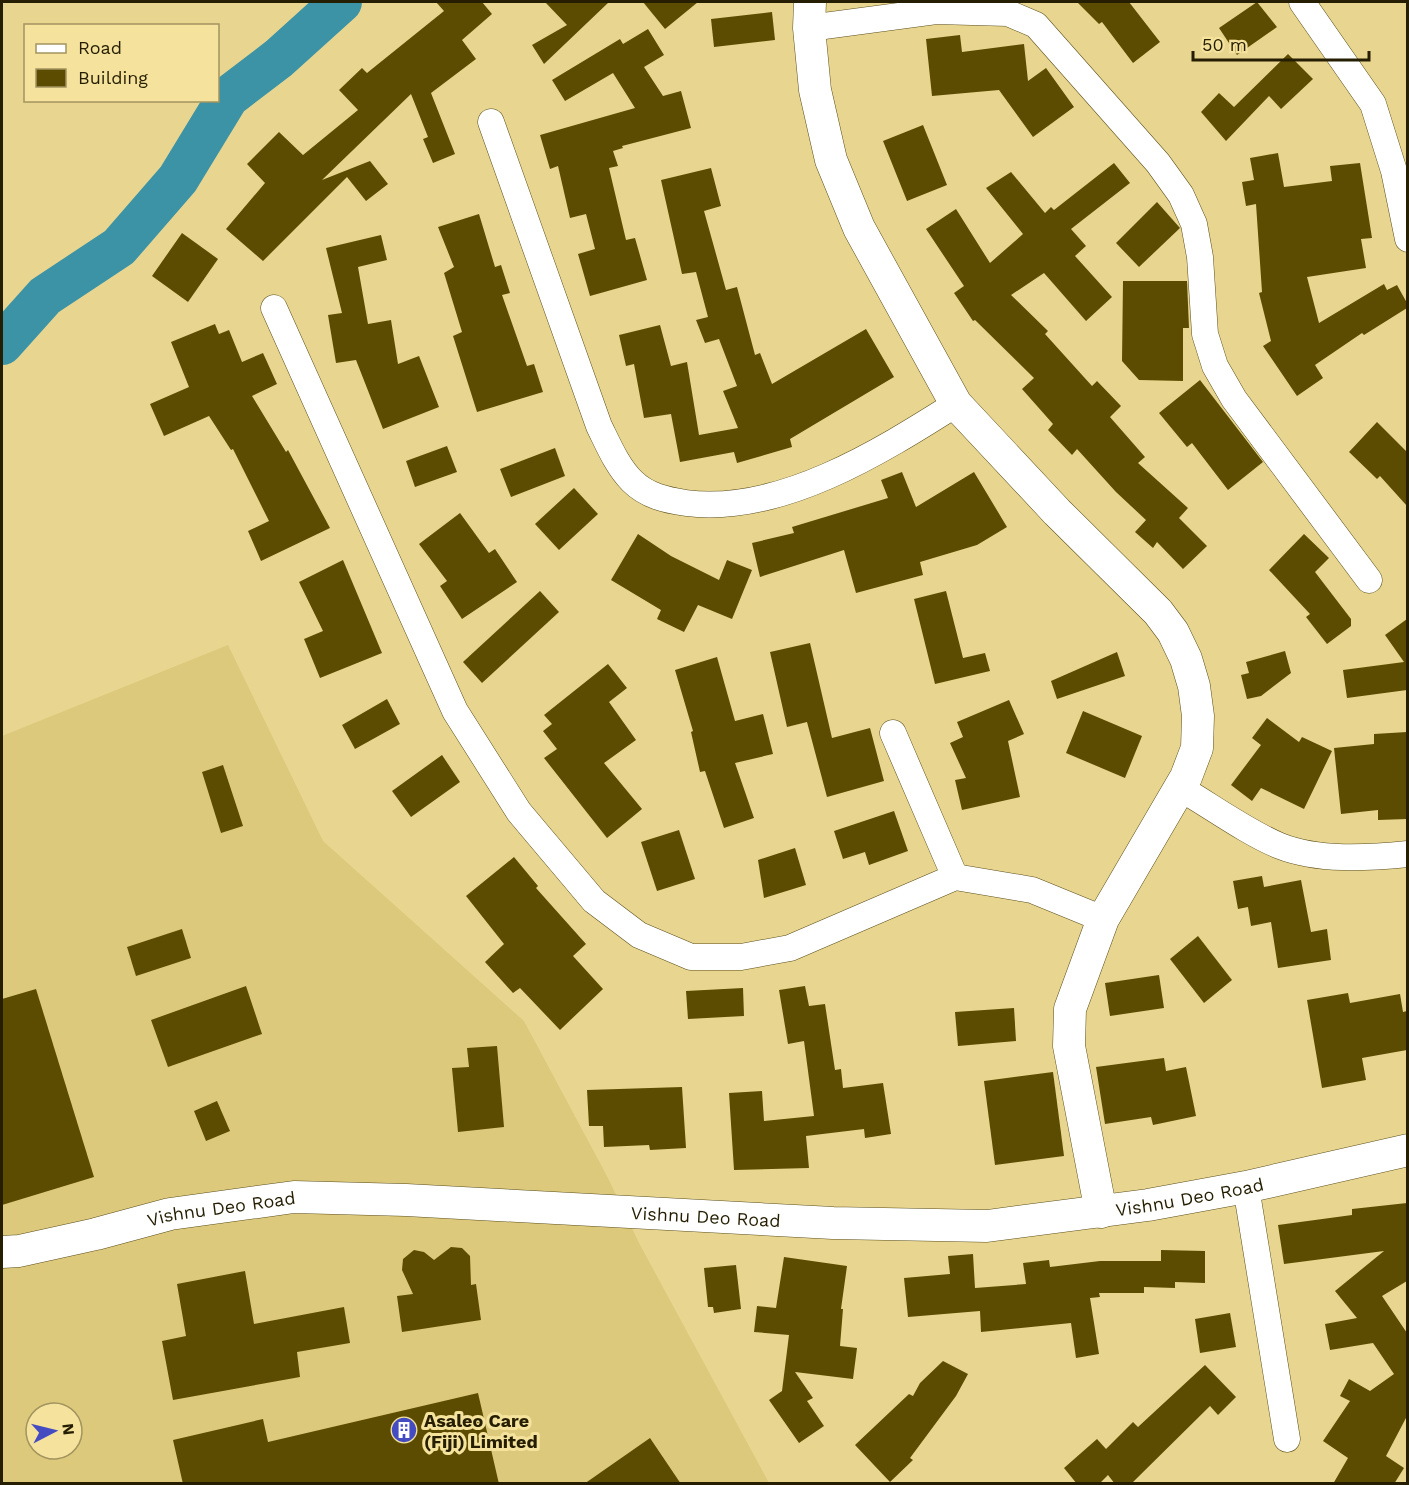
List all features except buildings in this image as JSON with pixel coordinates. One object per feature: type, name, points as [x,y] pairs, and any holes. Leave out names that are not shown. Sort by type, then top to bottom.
[{"type":"street","points":[[1302,2],[1373,104],[1394,171],[1407,239]]},
{"type":"street","points":[[1101,1212],[1069,1046],[1070,1009],[1103,919],[1180,788],[1197,748],[1198,716],[1186,658],[1173,632],[1158,612],[1057,512],[957,404],[859,228],[831,160],[815,90],[809,15],[936,11],[1008,13],[1036,25],[1158,164],[1181,195],[1194,224],[1200,257],[1205,334],[1215,366],[1234,399],[1369,580]]},
{"type":"street","points":[[491,122],[599,426],[614,457],[632,481],[653,496],[701,505],[775,496],[892,444],[957,404]]},
{"type":"street","points":[[274,308],[455,711],[519,812],[594,901],[639,935],[691,957],[741,957],[790,948],[955,877],[1032,890],[1103,919]]},
{"type":"street","points":[[893,733],[955,877]]},
{"type":"street","points":[[1180,788],[1279,845],[1303,853],[1371,857],[1407,854]]},
{"type":"street","name":"Vishnu Deo Road","points":[[2,1252],[20,1251],[96,1234],[170,1214],[294,1197],[430,1201],[927,1226],[997,1225],[1101,1212],[1246,1187],[1407,1150]]},
{"type":"street","points":[[1246,1187],[1287,1439]]},
{"type":"shaded area","points":[[228,645],[323,841],[524,1021],[608,1178],[639,1243],[769,1483],[2,1484],[2,736]]},
{"type":"waterway","points":[[2,344],[45,296],[119,247],[178,179],[228,97],[279,58],[341,2]]},
{"type":"place","name":"Asaleo Care (Fiji) Limited","points":[[404,1430]]}]
